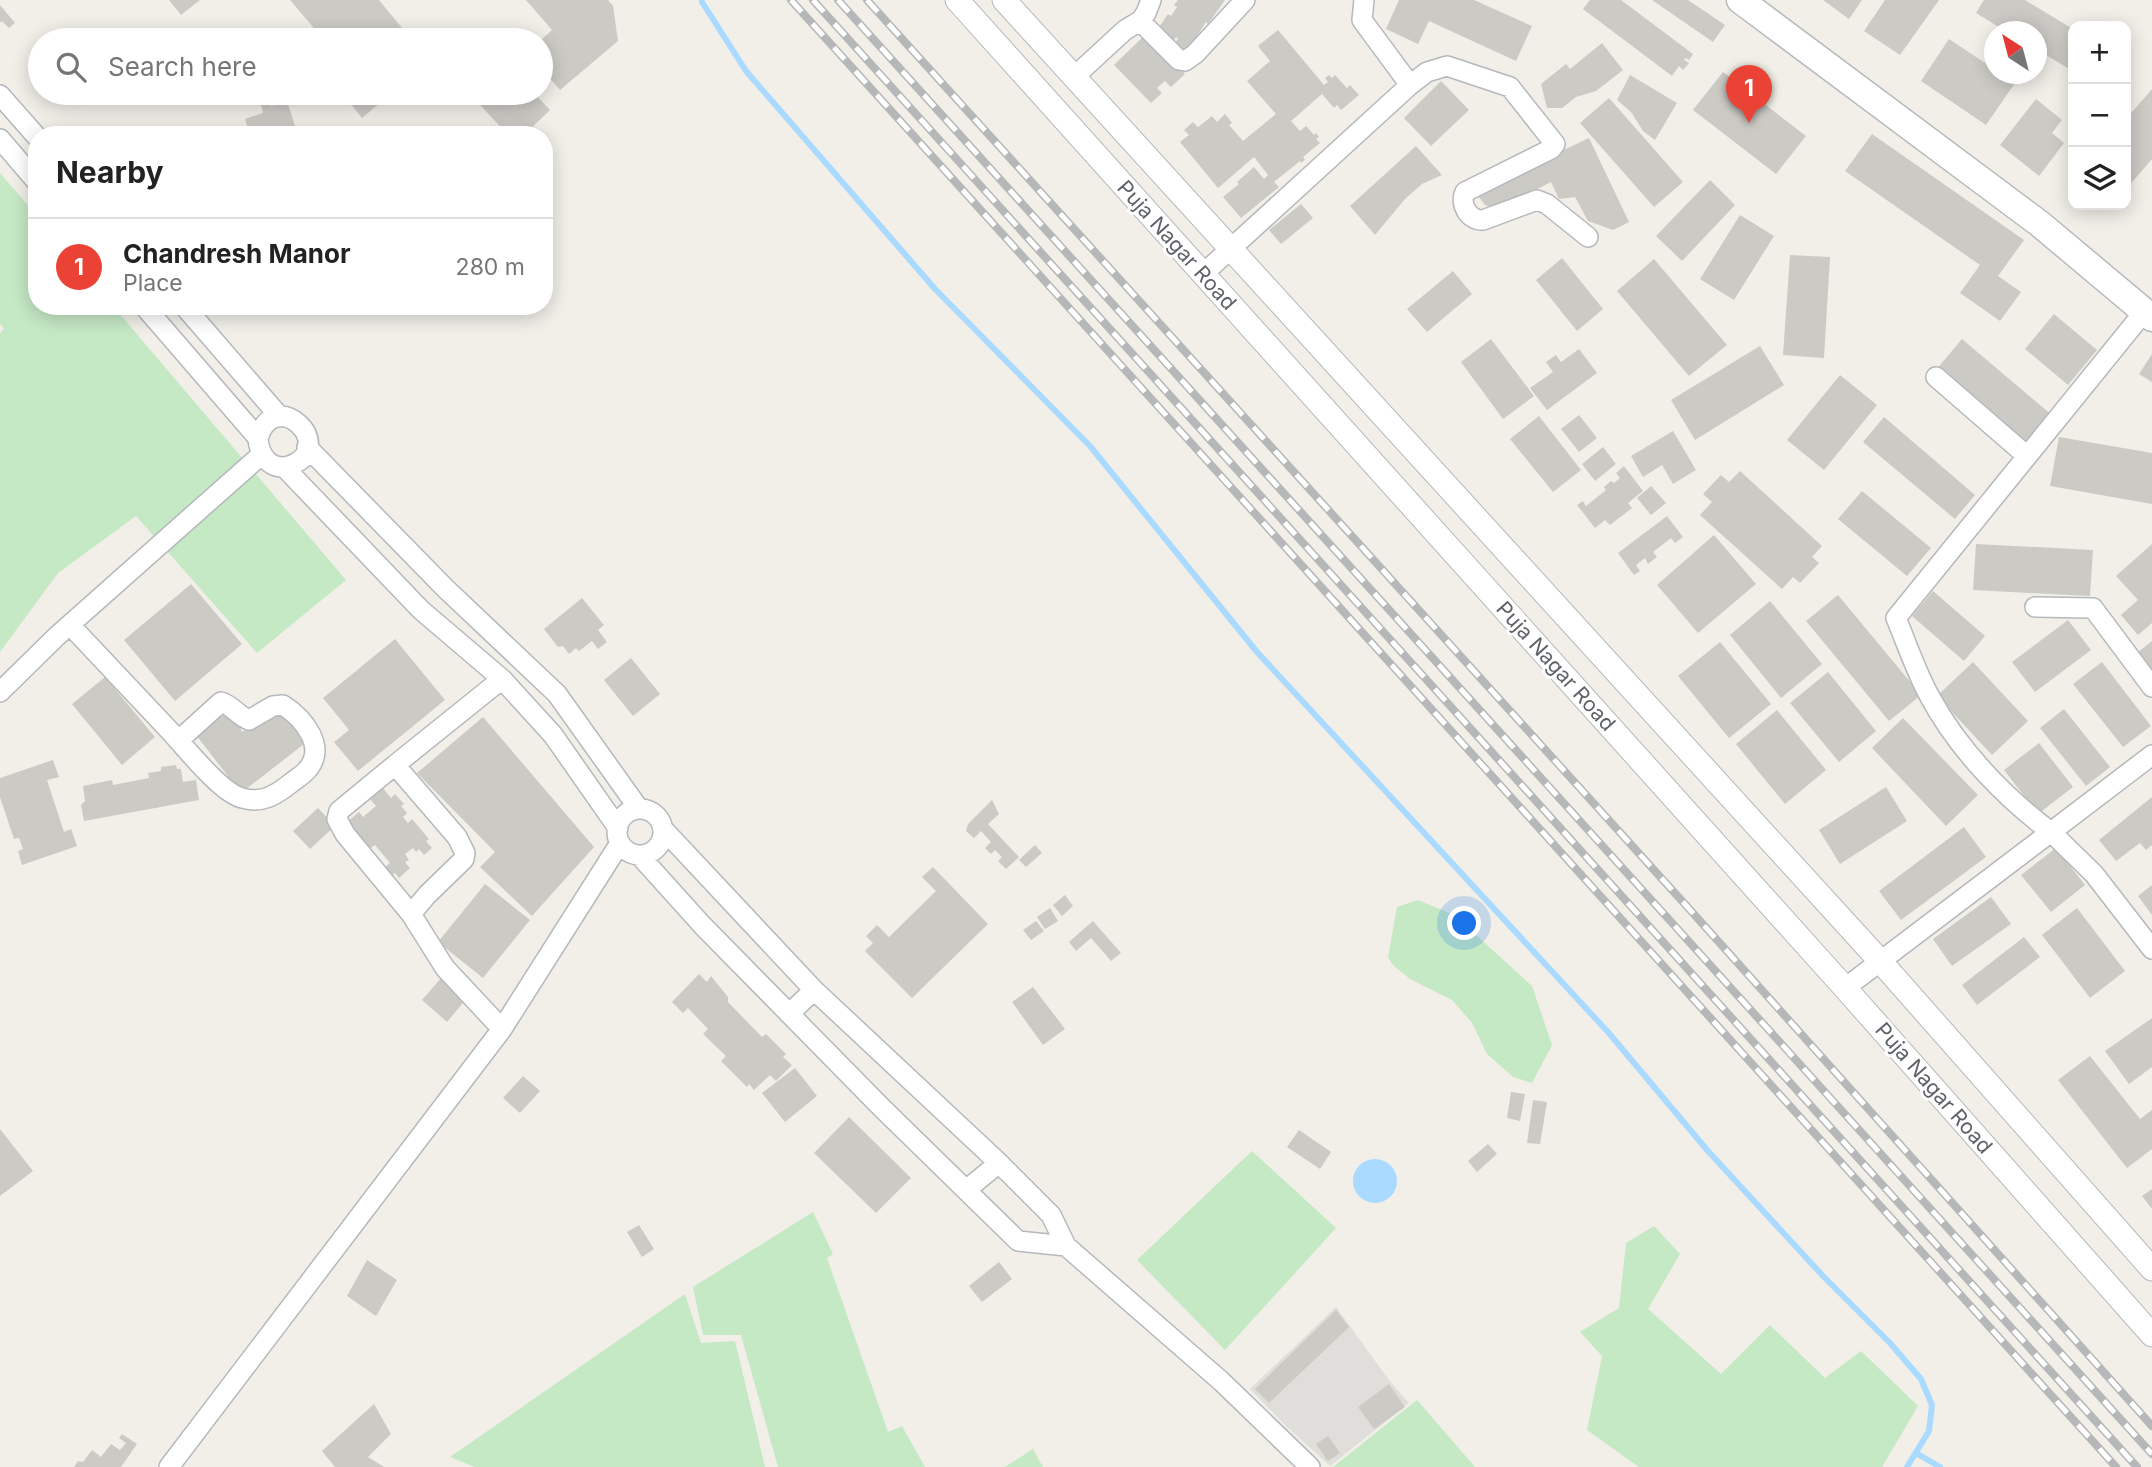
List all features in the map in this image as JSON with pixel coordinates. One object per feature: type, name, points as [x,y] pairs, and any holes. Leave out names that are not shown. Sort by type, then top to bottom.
[{"type":"main road","points":[[1740,0],[2040,224],[2148,315]]},
{"type":"street","name":"Puja Nagar Road","points":[[957,0],[1845,988],[2152,1335]]},
{"type":"street","name":"Puja Nagar Road","points":[[1004,0],[1881,962],[2152,1269]]},
{"type":"street","points":[[1074,77],[1125,30],[1140,21],[1151,0]]},
{"type":"street","points":[[1140,21],[1179,60],[1185,61],[1195,54],[1245,0]]},
{"type":"street","points":[[1364,0],[1362,20],[1410,85]]},
{"type":"street","points":[[1203,274],[1410,85],[1427,72],[1447,66],[1510,87],[1555,142],[1555,146],[1465,192],[1462,204],[1472,218],[1478,221],[1537,200],[1547,204],[1588,237]]},
{"type":"street","points":[[0,95],[28,127]]},
{"type":"street","points":[[0,139],[28,171]]},
{"type":"street","points":[[151,315],[259,447],[267,462],[284,467],[421,610],[502,679],[553,735],[632,853],[639,855],[702,926],[1018,1241],[1066,1246]]},
{"type":"street","points":[[192,315],[280,416]]},
{"type":"street","points":[[2148,315],[2027,456],[1896,618],[1930,697],[1972,760],[2094,874],[2152,949]]},
{"type":"street","points":[[1936,377],[2027,456]]},
{"type":"street","points":[[0,692],[259,447],[260,430],[266,423],[280,416],[289,417],[302,425],[306,432],[307,447],[300,461],[284,467]]},
{"type":"street","points":[[307,447],[445,588],[557,694],[639,809]]},
{"type":"street","points":[[421,610],[445,588]]},
{"type":"street","points":[[2035,607],[2093,608],[2152,687]]},
{"type":"street","points":[[70,625],[179,740],[229,792],[242,798],[260,800],[274,796],[308,770],[315,758],[312,734],[295,713],[284,705],[273,706],[249,720],[241,717],[228,704],[221,702],[179,740]]},
{"type":"street","points":[[502,679],[339,811],[337,819],[345,834],[411,914],[445,968],[502,1029]]},
{"type":"street","points":[[1845,988],[2152,755]]},
{"type":"street","points":[[395,765],[452,830],[466,853],[464,859],[411,914]]},
{"type":"street","points":[[169,1467],[502,1029],[619,835],[625,815],[639,809],[646,809],[658,817],[664,830],[814,990],[1051,1215],[1066,1246],[1221,1381],[1310,1467]]},
{"type":"street","points":[[639,855],[654,850],[663,838],[664,830]]},
{"type":"street","points":[[789,1014],[814,990]]},
{"type":"street","points":[[966,1191],[999,1163]]},
{"type":"shaded area","points":[[1336,1307],[1409,1403],[1330,1466],[1250,1389]]},
{"type":"green space","points":[[0,173],[28,206],[28,315],[121,315],[346,580],[257,653],[136,516],[58,573],[0,652],[0,333],[4,329],[0,324]]},
{"type":"green space","points":[[1418,900],[1454,915],[1532,986],[1552,1045],[1532,1083],[1513,1077],[1487,1054],[1472,1023],[1452,1000],[1410,979],[1393,965],[1388,957],[1397,907]]},
{"type":"green space","points":[[1252,1151],[1336,1228],[1225,1350],[1137,1260]]},
{"type":"green space","points":[[813,1212],[833,1254],[827,1258],[888,1432],[902,1426],[925,1467],[778,1467],[741,1335],[703,1335],[693,1287]]},
{"type":"green space","points":[[1654,1226],[1680,1254],[1648,1309],[1721,1374],[1770,1325],[1825,1378],[1861,1351],[1918,1406],[1882,1467],[1639,1467],[1587,1430],[1602,1356],[1580,1332],[1619,1308],[1626,1243]]},
{"type":"green space","points":[[685,1294],[701,1343],[735,1341],[765,1467],[475,1467],[450,1457]]},
{"type":"green space","points":[[1417,1400],[1475,1467],[1333,1467]]},
{"type":"green space","points":[[1033,1449],[1043,1467],[1005,1467]]},
{"type":"water","points":[[1375,1159],[1390,1166],[1397,1181],[1390,1196],[1375,1203],[1360,1196],[1353,1181],[1360,1166]]},
{"type":"building","points":[[169,0],[200,0],[181,15]]},
{"type":"building","points":[[290,0],[379,0],[402,28],[314,28]]},
{"type":"building","points":[[526,0],[608,0],[613,6],[618,41],[560,90],[553,82],[553,28]]},
{"type":"building","points":[[1178,0],[1225,0],[1208,24],[1206,22],[1187,52],[1175,43],[1178,39],[1176,37],[1173,42],[1157,30],[1168,14],[1171,16]]},
{"type":"building","points":[[1399,0],[1474,0],[1532,26],[1516,61],[1429,21],[1418,44],[1386,29]]},
{"type":"building","points":[[1590,0],[1621,0],[1693,54],[1689,60],[1684,60],[1689,63],[1683,70],[1679,66],[1672,76],[1583,9]]},
{"type":"building","points":[[1652,0],[1688,0],[1725,25],[1713,42]]},
{"type":"building","points":[[1823,0],[1862,0],[1849,19]]},
{"type":"building","points":[[1885,0],[1939,0],[1900,55],[1864,31]]},
{"type":"building","points":[[1984,0],[2025,0],[2068,26],[2068,68],[2047,56],[2047,21],[1989,21],[1976,13]]},
{"type":"building","points":[[0,5],[15,23],[9,28],[2,21],[0,23]]},
{"type":"building","points":[[1278,30],[1324,85],[1328,82],[1325,78],[1335,75],[1347,88],[1350,85],[1359,95],[1341,110],[1337,105],[1334,108],[1322,94],[1291,121],[1300,131],[1306,126],[1314,135],[1316,133],[1319,137],[1316,139],[1320,143],[1303,157],[1305,160],[1274,182],[1279,187],[1241,218],[1223,197],[1254,167],[1264,179],[1268,175],[1254,157],[1218,188],[1180,142],[1189,135],[1184,130],[1193,122],[1198,127],[1212,116],[1217,122],[1225,114],[1232,123],[1229,125],[1243,141],[1276,114],[1247,81],[1270,61],[1258,46]]},
{"type":"building","points":[[1146,34],[1185,74],[1171,87],[1165,81],[1157,88],[1162,93],[1151,103],[1114,65]]},
{"type":"building","points":[[1949,39],[1984,62],[1984,84],[2014,84],[1986,125],[1921,81]]},
{"type":"building","points":[[1602,43],[1623,70],[1596,91],[1576,97],[1562,108],[1547,108],[1541,84],[1566,64],[1570,69]]},
{"type":"building","points":[[1723,72],[1806,136],[1776,174],[1693,110]]},
{"type":"building","points":[[1630,75],[1677,103],[1655,140],[1643,131],[1631,112],[1617,100]]},
{"type":"building","points":[[1441,81],[1469,110],[1431,146],[1404,118]]},
{"type":"building","points":[[2152,89],[2152,159],[2131,183],[2131,147],[2131,113]]},
{"type":"building","points":[[1609,98],[1683,182],[1654,207],[1580,123]]},
{"type":"building","points":[[2036,99],[2062,120],[2052,133],[2064,143],[2039,176],[2000,145]]},
{"type":"building","points":[[261,105],[288,105],[295,126],[247,126],[245,119],[263,113]]},
{"type":"building","points":[[352,105],[378,105],[362,118]]},
{"type":"building","points":[[480,105],[545,105],[550,110],[533,126],[500,126]]},
{"type":"building","points":[[1872,134],[2024,240],[1998,276],[2021,292],[2000,321],[1960,293],[1980,265],[1845,171]]},
{"type":"building","points":[[1589,138],[1629,222],[1613,230],[1588,221],[1575,197],[1559,199],[1551,182],[1499,209],[1485,205],[1475,192]]},
{"type":"building","points":[[1416,146],[1442,175],[1422,184],[1405,199],[1375,235],[1350,206]]},
{"type":"building","points":[[1710,180],[1735,205],[1682,261],[1656,236]]},
{"type":"building","points":[[1301,204],[1313,218],[1281,244],[1269,230]]},
{"type":"building","points":[[1740,215],[1774,236],[1734,300],[1700,279]]},
{"type":"building","points":[[1790,255],[1830,257],[1824,358],[1783,355]]},
{"type":"building","points":[[1562,258],[1603,309],[1577,331],[1536,280]]},
{"type":"building","points":[[1654,259],[1727,345],[1689,376],[1617,291]]},
{"type":"building","points":[[1453,271],[1472,294],[1427,332],[1407,309]]},
{"type":"building","points":[[2054,314],[2097,350],[2068,385],[2025,349]]},
{"type":"building","points":[[1491,339],[1534,396],[1503,419],[1461,362]]},
{"type":"building","points":[[1962,339],[2053,416],[2026,448],[1935,371]]},
{"type":"building","points":[[1760,346],[1784,385],[1695,440],[1671,400]]},
{"type":"building","points":[[1579,349],[1597,373],[1547,410],[1530,388],[1553,372],[1546,362],[1556,355],[1561,362]]},
{"type":"building","points":[[2152,354],[2152,382],[2139,374]]},
{"type":"building","points":[[1840,375],[1877,405],[1824,470],[1787,440]]},
{"type":"building","points":[[1579,415],[1597,438],[1579,452],[1561,429]]},
{"type":"building","points":[[1539,416],[1581,470],[1553,492],[1510,439]]},
{"type":"building","points":[[1884,417],[1975,495],[1955,519],[1863,442]]},
{"type":"building","points":[[1673,431],[1696,470],[1673,484],[1662,465],[1643,477],[1631,456]]},
{"type":"building","points":[[2059,437],[2152,453],[2152,504],[2050,486]]},
{"type":"building","points":[[1603,447],[1616,464],[1595,481],[1582,464]]},
{"type":"building","points":[[1624,466],[1643,491],[1628,503],[1632,508],[1610,525],[1605,520],[1595,528],[1577,505],[1583,501],[1586,506],[1606,490],[1604,487],[1611,481],[1614,483],[1620,478],[1616,473]]},
{"type":"building","points":[[1740,471],[1822,546],[1812,557],[1819,563],[1800,583],[1793,577],[1782,589],[1700,515],[1712,502],[1703,494],[1721,475],[1729,482]]},
{"type":"building","points":[[1651,486],[1666,503],[1651,515],[1637,498]]},
{"type":"building","points":[[1862,491],[1931,548],[1907,576],[1838,519]]},
{"type":"building","points":[[1667,516],[1683,537],[1675,543],[1671,538],[1653,552],[1657,557],[1648,564],[1645,558],[1636,565],[1640,571],[1634,575],[1618,553]]},
{"type":"building","points":[[1714,535],[1756,584],[1698,633],[1657,585]]},
{"type":"building","points":[[1976,544],[2093,550],[2090,596],[1973,590]]},
{"type":"building","points":[[2152,544],[2152,623],[2138,635],[2121,615],[2138,600],[2116,576]]},
{"type":"building","points":[[191,584],[242,644],[175,701],[124,640]]},
{"type":"building","points":[[1933,591],[1985,636],[1964,661],[1912,616]]},
{"type":"building","points":[[1838,595],[1921,695],[1889,721],[1806,621]]},
{"type":"building","points":[[582,598],[604,625],[598,630],[607,642],[598,649],[592,641],[579,651],[576,648],[569,654],[563,646],[558,647],[544,629]]},
{"type":"building","points":[[1770,601],[1822,664],[1781,698],[1730,635]]},
{"type":"building","points":[[2068,620],[2091,650],[2035,692],[2012,662]]},
{"type":"building","points":[[395,639],[445,700],[358,771],[334,742],[349,730],[323,698]]},
{"type":"building","points":[[2152,641],[2152,671],[2137,653]]},
{"type":"building","points":[[1720,642],[1771,704],[1729,738],[1678,676]]},
{"type":"building","points":[[631,658],[660,694],[633,716],[604,680]]},
{"type":"building","points":[[1973,662],[2028,721],[1992,755],[1937,696]]},
{"type":"building","points":[[2102,662],[2151,726],[2123,747],[2073,684]]},
{"type":"building","points":[[1828,672],[1876,731],[1839,762],[1790,703]]},
{"type":"building","points":[[105,677],[155,737],[122,765],[72,704]]},
{"type":"building","points":[[2064,709],[2110,767],[2086,786],[2040,728]]},
{"type":"building","points":[[1777,710],[1826,770],[1785,804],[1736,744]]},
{"type":"building","points":[[275,711],[303,733],[304,744],[241,793],[196,735],[215,715],[221,717],[228,712],[237,720],[242,732]]},
{"type":"building","points":[[483,717],[594,847],[532,916],[480,867],[495,852],[417,773]]},
{"type":"building","points":[[1903,718],[1978,795],[1946,826],[1872,748]]},
{"type":"building","points":[[2039,743],[2073,787],[2038,814],[2004,770]]},
{"type":"building","points":[[53,760],[59,777],[47,780],[64,832],[71,829],[77,846],[22,865],[18,851],[23,849],[19,838],[14,839],[0,797],[0,778]]},
{"type":"building","points":[[176,765],[177,769],[181,769],[183,782],[196,780],[199,800],[84,821],[81,805],[85,801],[83,786],[112,780],[113,785],[149,778],[148,773],[161,771],[161,767]]},
{"type":"building","points":[[1886,787],[1907,821],[1840,864],[1819,830]]},
{"type":"building","points":[[383,788],[391,798],[395,794],[404,804],[401,806],[407,813],[403,817],[408,823],[412,819],[429,839],[426,841],[432,848],[424,855],[419,849],[416,852],[413,848],[405,854],[409,860],[405,862],[410,868],[399,878],[385,867],[390,863],[375,845],[369,849],[347,822],[359,812],[363,817],[376,806],[370,799]]},
{"type":"building","points":[[2152,797],[2152,845],[2146,850],[2140,843],[2116,861],[2099,840]]},
{"type":"building","points":[[992,800],[999,814],[988,824],[1019,857],[1006,869],[998,861],[1002,857],[995,850],[991,854],[985,848],[991,842],[981,831],[974,838],[966,831],[968,824]]},
{"type":"building","points":[[318,808],[335,826],[310,849],[293,831]]},
{"type":"building","points":[[1964,827],[1986,857],[1901,920],[1879,891]]},
{"type":"building","points":[[1035,845],[1042,853],[1026,867],[1019,860]]},
{"type":"building","points":[[2056,848],[2085,885],[2051,912],[2021,875]]},
{"type":"building","points":[[933,867],[988,924],[912,998],[865,951],[873,943],[866,936],[877,925],[889,937],[936,891],[922,877]]},
{"type":"building","points":[[485,884],[530,920],[483,978],[438,942]]},
{"type":"building","points":[[2152,885],[2152,915],[2138,896]]},
{"type":"building","points":[[1065,895],[1073,906],[1062,916],[1053,905]]},
{"type":"building","points":[[1991,897],[2011,924],[1952,966],[1933,939]]},
{"type":"building","points":[[1050,908],[1058,921],[1045,929],[1037,917]]},
{"type":"building","points":[[2077,908],[2125,971],[2090,998],[2042,935]]},
{"type":"building","points":[[1036,921],[1044,931],[1031,940],[1023,930]]},
{"type":"building","points":[[1093,921],[1121,953],[1111,961],[1091,938],[1076,951],[1069,942]]},
{"type":"building","points":[[2024,937],[2040,957],[1977,1005],[1962,985]]},
{"type":"building","points":[[699,974],[707,982],[711,976],[728,997],[728,1002],[762,1037],[766,1034],[786,1054],[783,1057],[792,1065],[776,1081],[770,1075],[754,1090],[749,1084],[747,1087],[721,1061],[726,1056],[703,1034],[708,1029],[688,1008],[683,1013],[672,1002]]},
{"type":"building","points":[[442,977],[467,998],[447,1022],[422,1000]]},
{"type":"building","points":[[1033,987],[1065,1029],[1043,1045],[1012,1002]]},
{"type":"building","points":[[2152,1018],[2152,1067],[2129,1084],[2105,1051]]},
{"type":"building","points":[[2090,1056],[2140,1119],[2152,1110],[2152,1149],[2127,1168],[2058,1080]]},
{"type":"building","points":[[795,1068],[817,1096],[785,1122],[762,1093]]},
{"type":"building","points":[[523,1076],[540,1091],[520,1113],[503,1098]]},
{"type":"building","points":[[1511,1092],[1525,1094],[1520,1121],[1507,1118]]},
{"type":"building","points":[[1533,1100],[1547,1102],[1540,1144],[1527,1143]]},
{"type":"building","points":[[849,1117],[911,1178],[876,1213],[814,1153]]},
{"type":"building","points":[[0,1129],[33,1171],[0,1196]]},
{"type":"building","points":[[1299,1130],[1331,1152],[1320,1169],[1287,1147]]},
{"type":"building","points":[[1488,1144],[1497,1154],[1477,1172],[1468,1161]]},
{"type":"building","points":[[2152,1189],[2152,1209],[2142,1196]]},
{"type":"building","points":[[639,1225],[654,1249],[642,1257],[627,1232]]},
{"type":"building","points":[[367,1260],[397,1280],[376,1316],[347,1296]]},
{"type":"building","points":[[999,1262],[1012,1279],[982,1302],[969,1286]]},
{"type":"building","points":[[1336,1310],[1349,1327],[1269,1403],[1255,1389]]},
{"type":"building","points":[[1389,1384],[1405,1407],[1374,1429],[1358,1407]]},
{"type":"building","points":[[374,1404],[391,1434],[368,1457],[384,1467],[335,1467],[322,1451]]},
{"type":"building","points":[[122,1434],[137,1444],[121,1467],[74,1467],[78,1461],[83,1462],[92,1450],[101,1457],[111,1444],[120,1450],[126,1443],[119,1438]]},
{"type":"building","points":[[1328,1436],[1340,1453],[1328,1461],[1316,1444]]},
{"type":"waterway","points":[[702,2],[746,71],[935,289],[1090,446],[1257,652],[1608,1032],[1707,1150],[1921,1379],[1932,1405],[1929,1431],[1907,1467]]},
{"type":"waterway","points":[[1916,1453],[1940,1467]]},
{"type":"railway","points":[[791,0],[2116,1467]]},
{"type":"railway","points":[[813,0],[2137,1467]]},
{"type":"railway","points":[[838,0],[2152,1454]]},
{"type":"railway","points":[[867,0],[1692,912],[2152,1426]]},
{"type":"place","name":"Chandresh Manor","points":[[1749,123]]}]
